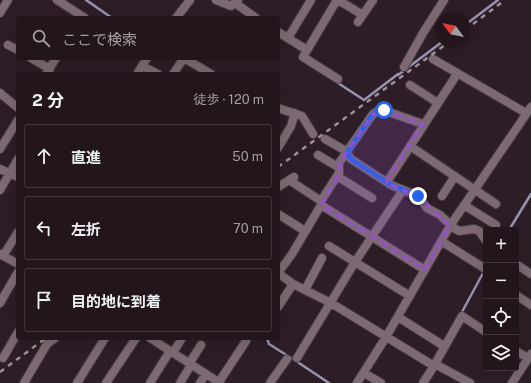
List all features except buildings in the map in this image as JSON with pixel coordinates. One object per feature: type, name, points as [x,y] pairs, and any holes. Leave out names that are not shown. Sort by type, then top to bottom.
[{"type":"street","points":[[0,13],[8,0]]},
{"type":"street","points":[[57,0],[81,16]]},
{"type":"street","points":[[178,16],[190,0]]},
{"type":"street","points":[[216,0],[225,5],[231,6],[236,2],[254,16]]},
{"type":"street","points":[[338,79],[303,57],[338,0],[361,19],[373,0]]},
{"type":"street","points":[[404,68],[422,33],[444,0]]},
{"type":"street","points":[[288,38],[307,1]]},
{"type":"street","points":[[280,33],[307,50]]},
{"type":"street","points":[[8,45],[16,49]]},
{"type":"street","points":[[357,383],[398,317],[450,226],[529,110],[457,74],[433,59]]},
{"type":"street","points":[[34,60],[49,72],[55,60]]},
{"type":"street","points":[[138,72],[146,60]]},
{"type":"street","points":[[174,72],[183,60]]},
{"type":"street","points":[[187,60],[208,72]]},
{"type":"street","points":[[142,66],[154,72]]},
{"type":"street","points":[[387,182],[423,124],[457,74]]},
{"type":"street","points":[[416,85],[438,103]]},
{"type":"street","points":[[0,93],[16,106]]},
{"type":"street","points":[[280,109],[302,116],[313,134]]},
{"type":"street","points":[[280,270],[292,254],[337,176],[338,167],[373,114],[378,111],[390,112],[423,124]]},
{"type":"street","points":[[281,136],[291,126],[295,113]]},
{"type":"street","points":[[0,149],[16,123]]},
{"type":"street","points":[[325,139],[341,147],[351,159],[387,182],[418,196],[427,208],[440,215],[450,226],[459,231],[480,231],[483,236]]},
{"type":"street","points":[[410,146],[496,204]]},
{"type":"street","points":[[318,155],[338,167]]},
{"type":"street","points":[[0,190],[16,163]]},
{"type":"street","points":[[0,169],[16,176]]},
{"type":"street","points":[[337,176],[372,198]]},
{"type":"street","points":[[442,196],[455,176]]},
{"type":"street","points":[[280,186],[292,178],[321,203],[425,270]]},
{"type":"street","points":[[297,358],[355,262],[404,190]]},
{"type":"street","points":[[464,205],[496,225]]},
{"type":"street","points":[[280,215],[305,230]]},
{"type":"street","points":[[16,235],[2,255],[16,263]]},
{"type":"street","points":[[442,241],[483,267]]},
{"type":"street","points":[[329,246],[410,296]]},
{"type":"street","points":[[306,290],[322,258]]},
{"type":"street","points":[[519,266],[531,274]]},
{"type":"street","points":[[280,274],[293,284],[331,303],[434,365],[470,383]]},
{"type":"street","points":[[0,303],[16,275]]},
{"type":"street","points":[[280,304],[293,284]]},
{"type":"street","points":[[519,297],[531,305]]},
{"type":"street","points":[[423,383],[462,316],[483,330]]},
{"type":"street","points":[[398,317],[444,346]]},
{"type":"street","points":[[3,358],[16,335]]},
{"type":"street","points":[[24,383],[47,344],[52,340]]},
{"type":"street","points":[[78,383],[103,340]]},
{"type":"street","points":[[106,383],[135,340]]},
{"type":"street","points":[[153,340],[219,382],[246,341]]},
{"type":"street","points":[[150,383],[180,340]]},
{"type":"street","points":[[180,383],[201,345]]},
{"type":"street","points":[[512,383],[529,356],[519,352]]},
{"type":"street","points":[[270,383],[287,359]]},
{"type":"street","points":[[364,373],[381,383]]},
{"type":"street","points":[[200,383],[206,374]]},
{"type":"highlighted area","points":[[383,110],[423,124],[386,183],[418,196],[450,226],[425,270],[321,205],[339,173],[339,163],[373,114]]},
{"type":"waterway","points":[[86,0],[109,16]]},
{"type":"waterway","points":[[471,20],[498,0]]},
{"type":"waterway","points":[[398,75],[435,47]]},
{"type":"waterway","points":[[364,100],[398,74]]},
{"type":"waterway","points":[[335,81],[364,100]]},
{"type":"waterway","points":[[511,227],[531,194]]},
{"type":"waterway","points":[[462,312],[483,273]]},
{"type":"waterway","points":[[268,340],[269,344],[288,356]]},
{"type":"waterway","points":[[290,357],[329,383]]},
{"type":"railway","points":[[471,26],[505,0]]},
{"type":"railway","points":[[280,166],[441,48]]},
{"type":"railway","points":[[0,372],[43,340]]},
{"type":"route","points":[[384,110],[373,114],[347,153],[351,159],[391,185],[418,196]]}]
